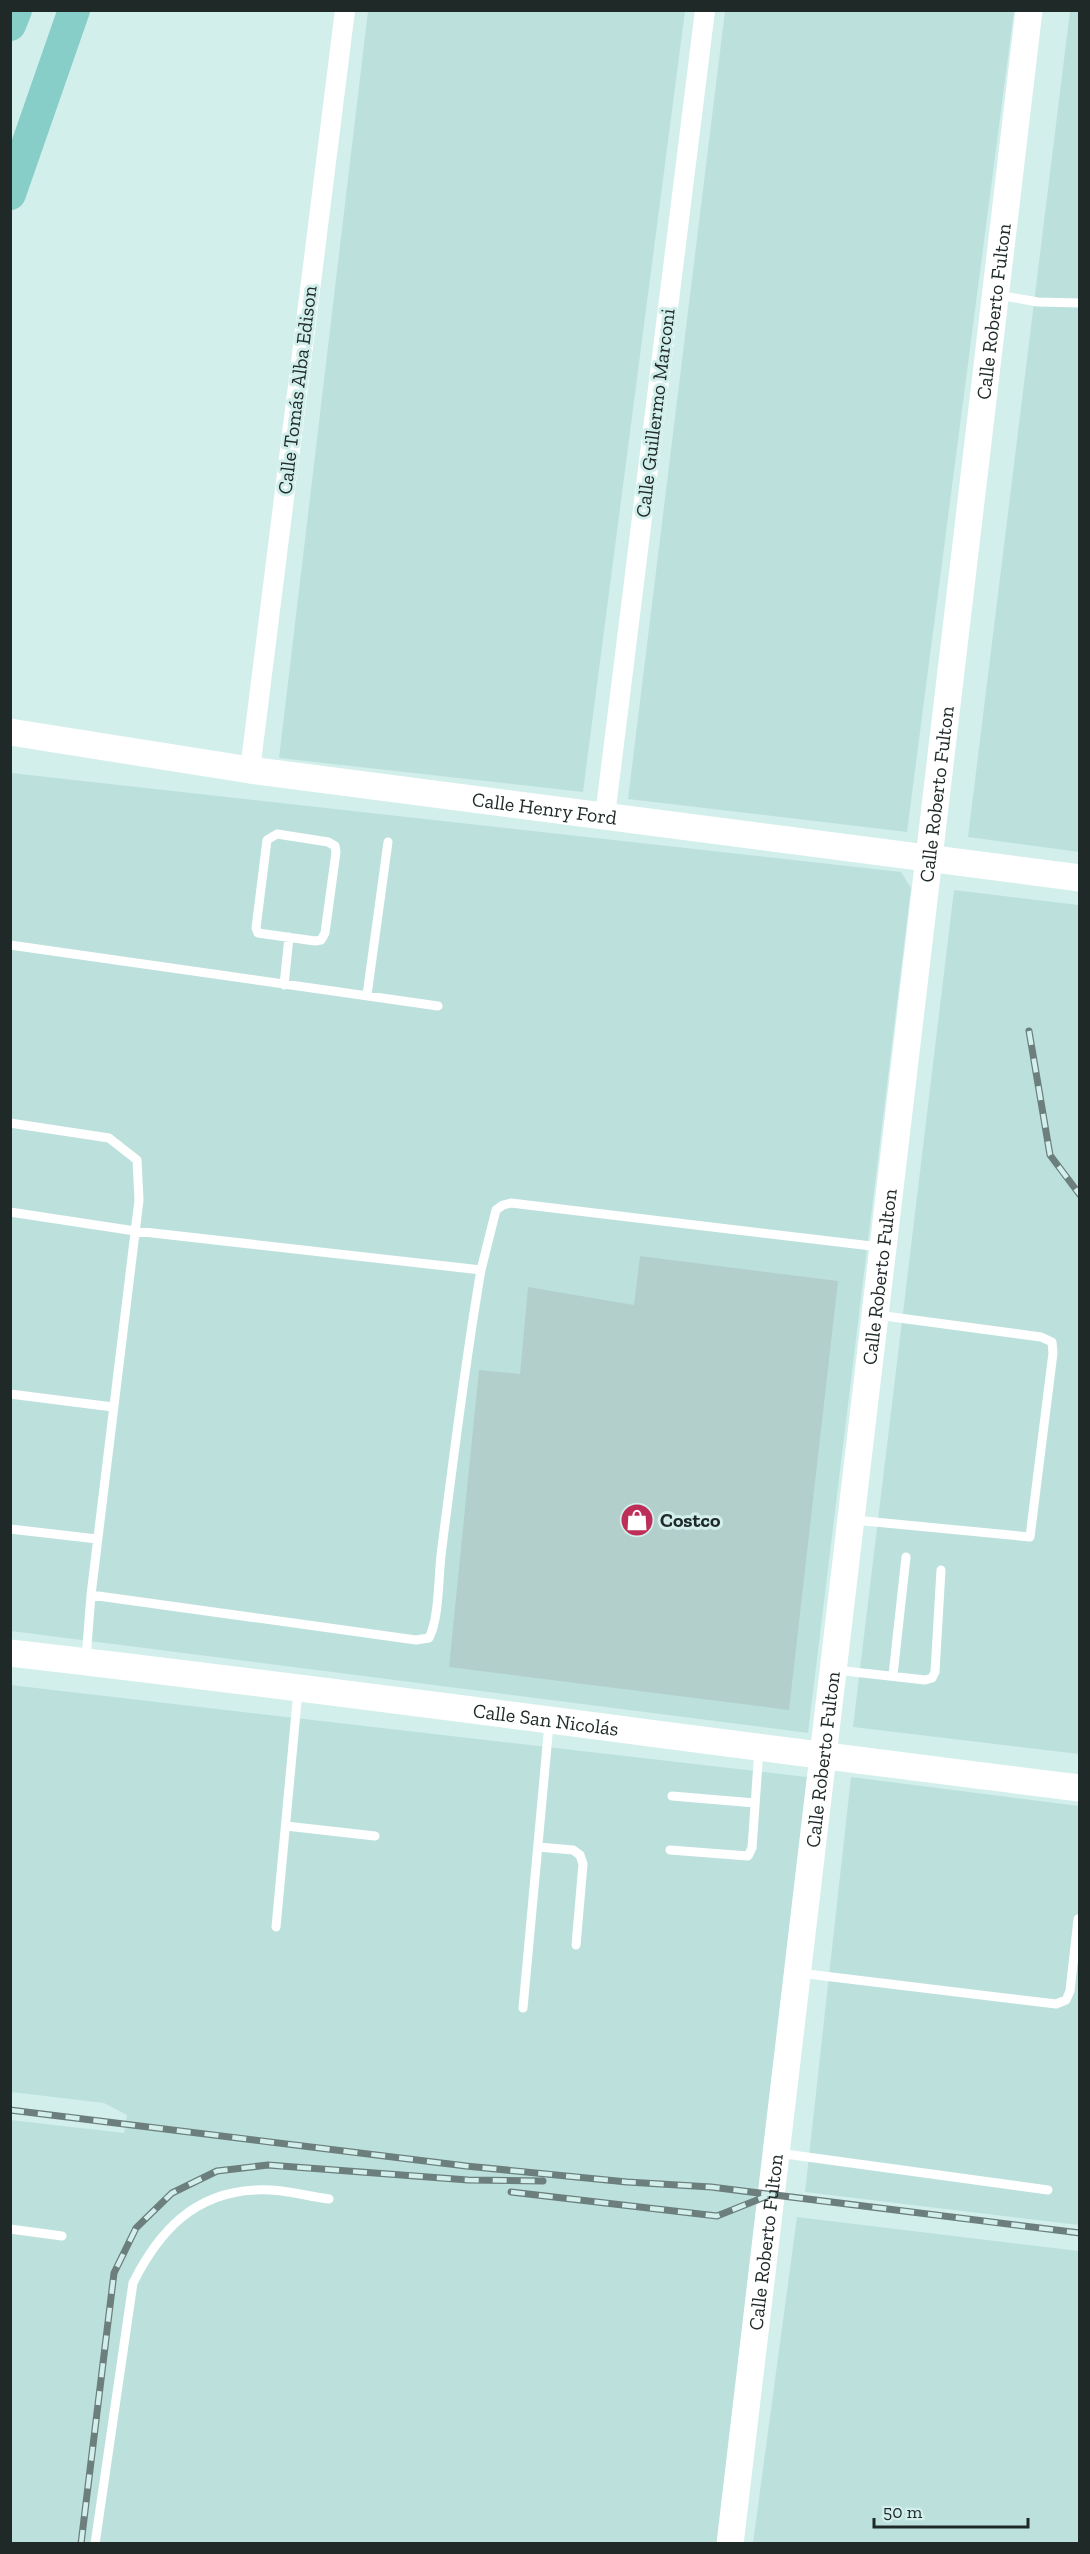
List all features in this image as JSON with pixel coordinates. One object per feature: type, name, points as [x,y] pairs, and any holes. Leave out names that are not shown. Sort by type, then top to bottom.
[{"type":"main road","points":[[10,25],[16,10]]},
{"type":"main road","points":[[10,194],[74,10]]},
{"type":"street","name":"Calle Tomás Alba Edison","points":[[250,770],[345,10]]},
{"type":"street","name":"Calle Guillermo Marconi","points":[[605,816],[705,10]]},
{"type":"street","name":"Calle Roberto Fulton","points":[[730,2544],[1029,10]]},
{"type":"street","name":"Calle Henry Ford","points":[[10,732],[250,770],[1080,878]]},
{"type":"street","name":"Calle San Nicolás","points":[[10,1653],[550,1719],[1080,1788]]},
{"type":"lane","points":[[996,295],[1038,302],[1080,303]]},
{"type":"lane","points":[[277,834],[327,842],[335,846],[336,852],[325,933],[321,940],[289,937],[258,933],[256,928],[267,840],[277,834]]},
{"type":"lane","points":[[368,995],[388,842]]},
{"type":"lane","points":[[284,985],[289,937]]},
{"type":"lane","points":[[10,945],[438,1006]]},
{"type":"lane","points":[[10,1123],[109,1138],[137,1160],[139,1200],[97,1539],[86,1661]]},
{"type":"lane","points":[[91,1595],[416,1640],[429,1638],[434,1628],[438,1579],[470,1333],[481,1270],[496,1210],[503,1205],[511,1203],[883,1247]]},
{"type":"lane","points":[[10,1212],[135,1231],[481,1270]]},
{"type":"lane","points":[[851,1520],[1030,1537],[1053,1353],[1052,1342],[1041,1337],[875,1314]]},
{"type":"lane","points":[[10,1394],[113,1407]]},
{"type":"lane","points":[[10,1529],[97,1539]]},
{"type":"lane","points":[[892,1676],[906,1557]]},
{"type":"lane","points":[[833,1669],[925,1680],[932,1678],[941,1570]]},
{"type":"lane","points":[[276,1927],[298,1689]]},
{"type":"lane","points":[[523,2008],[550,1719]]},
{"type":"lane","points":[[670,1850],[748,1856],[752,1848],[759,1748]]},
{"type":"lane","points":[[672,1796],[755,1803]]},
{"type":"lane","points":[[286,1826],[375,1836]]},
{"type":"lane","points":[[538,1847],[573,1850],[580,1855],[583,1864],[576,1946]]},
{"type":"lane","points":[[797,1973],[1056,2004],[1066,2000],[1070,1991],[1078,1919]]},
{"type":"lane","points":[[776,2153],[1048,2190]]},
{"type":"lane","points":[[95,2544],[133,2283],[145,2259],[161,2236],[181,2217],[204,2201],[231,2192],[258,2189],[329,2199]]},
{"type":"lane","points":[[10,2229],[62,2236]]},
{"type":"shaded area","points":[[368,11],[685,11],[583,792],[279,758]]},
{"type":"shaded area","points":[[725,11],[1014,11],[907,832],[628,799]]},
{"type":"shaded area","points":[[1070,11],[1079,11],[1079,852],[968,837]]},
{"type":"shaded area","points":[[11,773],[901,872],[911,888],[808,1733],[11,1631]]},
{"type":"shaded area","points":[[954,890],[1079,905],[1079,1754],[853,1727]]},
{"type":"shaded area","points":[[10,1685],[807,1777],[717,2543],[11,2543],[11,2120],[124,2133],[127,2115],[104,2103],[11,2092]]},
{"type":"shaded area","points":[[851,1777],[1079,1806],[1079,2225],[805,2192]]},
{"type":"shaded area","points":[[797,2217],[1079,2251],[1079,2543],[753,2543]]},
{"type":"building","name":"Costco","points":[[640,1256],[838,1281],[789,1710],[449,1667],[479,1370],[520,1374],[528,1287],[634,1305]]},
{"type":"railway","points":[[1029,1031],[1050,1155],[1080,1195]]},
{"type":"railway","points":[[10,2110],[466,2166],[627,2182],[711,2187],[1080,2233]]},
{"type":"railway","points":[[81,2544],[114,2273],[136,2228],[172,2193],[217,2171],[268,2165],[468,2180],[543,2181]]},
{"type":"railway","points":[[511,2192],[717,2216],[767,2196]]},
{"type":"place","name":"Costco","points":[[637,1520]]}]
